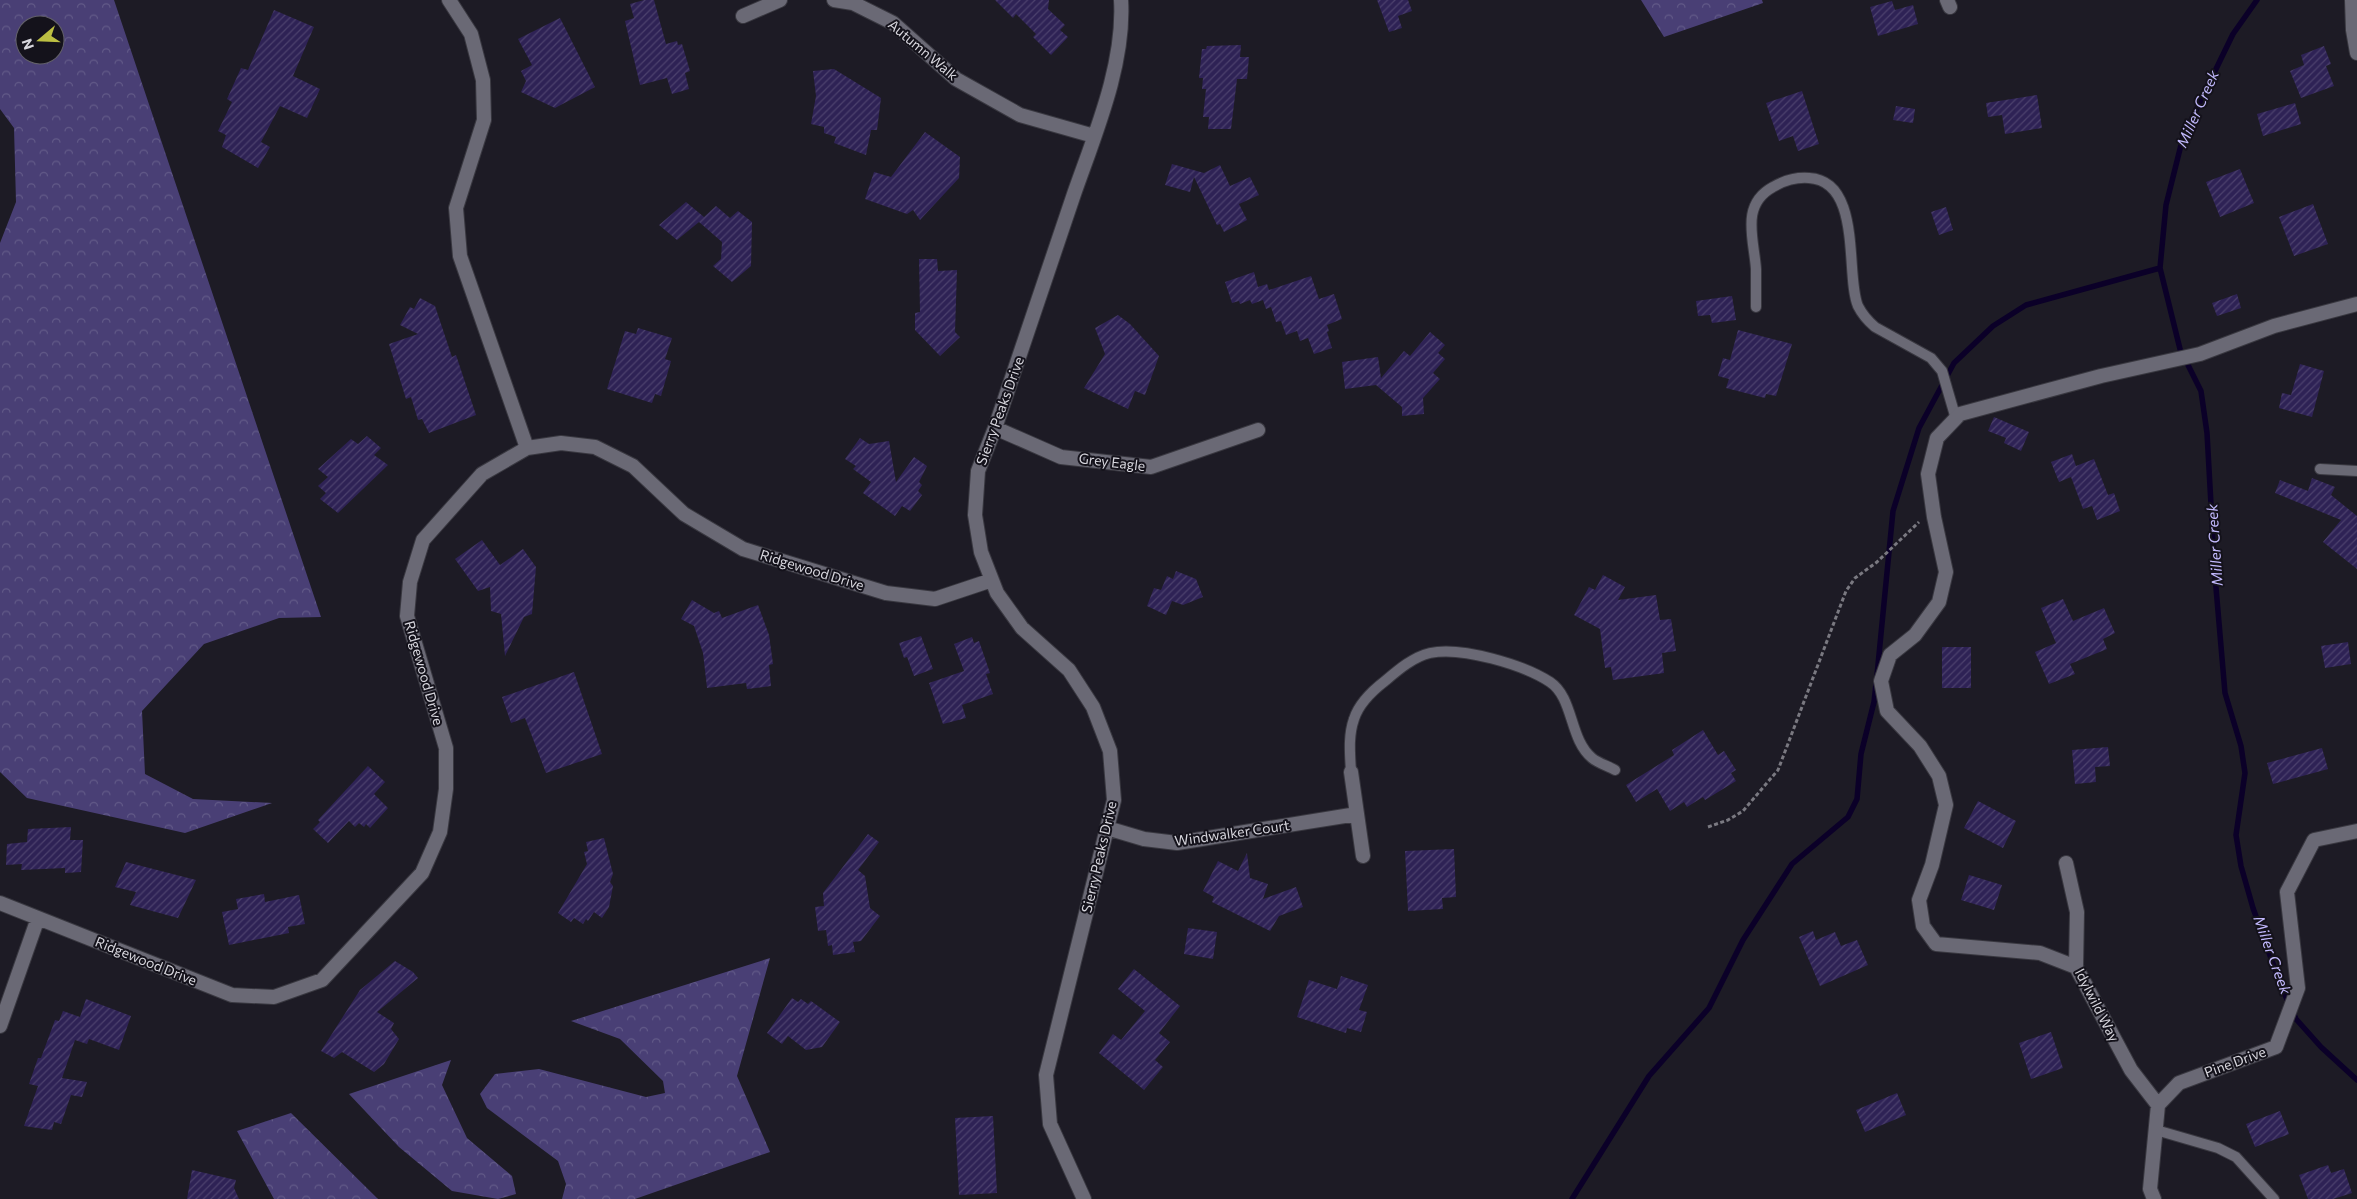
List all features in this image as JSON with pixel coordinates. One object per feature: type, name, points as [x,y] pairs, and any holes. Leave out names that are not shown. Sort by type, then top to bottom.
[{"type":"street","points":[[449,0],[471,34],[483,80],[484,120],[456,208],[460,256],[527,448]]},
{"type":"street","points":[[743,16],[780,0]]},
{"type":"street","name":"Autumn Walk","points":[[834,0],[853,3],[892,22],[956,79],[1020,115],[1094,136]]},
{"type":"street","name":"Sierry Peaks Drive","points":[[1084,1199],[1050,1124],[1046,1075],[1114,800],[1110,751],[1093,707],[1069,670],[1022,628],[997,593],[981,552],[975,515],[978,471],[995,428],[1094,136],[1116,64],[1122,18],[1121,0]]},
{"type":"street","points":[[2352,0],[2353,30],[2357,53]]},
{"type":"street","points":[[2076,967],[2040,953],[1936,944],[1923,926],[1918,900],[1932,865],[1946,805],[1938,776],[1920,746],[1888,711],[1881,681],[1890,655],[1915,636],[1939,602],[1946,572],[1932,506],[1928,474],[1937,438],[1960,414],[2101,376],[2200,354],[2274,326],[2357,304]]},
{"type":"street","name":"Grey Eagle","points":[[995,428],[1061,456],[1151,468],[1258,430]]},
{"type":"street","name":"Ridgewood Drive","points":[[0,903],[232,995],[274,997],[322,980],[422,873],[440,832],[446,789],[446,748],[407,616],[410,582],[423,540],[482,474],[527,448],[561,443],[595,447],[633,466],[684,514],[743,548],[886,593],[935,599],[992,580]]},
{"type":"street","points":[[1351,772],[1363,856]]},
{"type":"street","name":"Windwalker Court","points":[[1107,828],[1144,839],[1177,843],[1357,814]]},
{"type":"street","name":"Pine Drive","points":[[2158,1106],[2179,1082],[2276,1047],[2298,988],[2287,892],[2314,840],[2357,831]]},
{"type":"street","name":"Idylwild Way","points":[[2066,863],[2077,912],[2076,967],[2132,1070],[2158,1106]]},
{"type":"street","points":[[0,1026],[38,918]]},
{"type":"street","points":[[2154,1199],[2150,1190],[2158,1106]]},
{"type":"lane","points":[[1756,307],[1756,268],[1750,220],[1753,209],[1764,193],[1781,182],[1793,178],[1823,181],[1841,203],[1846,216],[1851,240],[1858,305],[1874,327],[1931,358],[1938,364],[1956,419]]},
{"type":"lane","points":[[2320,469],[2357,471]]},
{"type":"lane","points":[[1351,772],[1352,727],[1359,708],[1374,690],[1414,660],[1444,651],[1467,654],[1512,665],[1551,683],[1560,692],[1572,724],[1591,758],[1615,770]]},
{"type":"lane","points":[[2156,1130],[2228,1152],[2236,1157],[2274,1199]]},
{"type":"path","points":[[1708,827],[1728,820],[1744,810],[1778,770],[1846,591],[1855,578],[1877,562],[1910,532],[1932,506]]},
{"type":"green space","points":[[0,0],[114,0],[321,617],[279,618],[204,644],[142,711],[145,774],[193,799],[272,803],[185,833],[27,798],[0,772],[0,243],[16,202],[14,128],[0,109]]},
{"type":"green space","points":[[1641,0],[1762,0],[1763,3],[1664,37]]},
{"type":"green space","points":[[770,958],[737,1076],[770,1152],[635,1199],[562,1199],[566,1184],[558,1161],[487,1108],[480,1094],[495,1074],[539,1069],[646,1097],[665,1093],[663,1081],[620,1039],[571,1021]]},
{"type":"green space","points":[[451,1060],[442,1085],[467,1138],[512,1176],[516,1194],[498,1199],[452,1191],[399,1147],[349,1094]]},
{"type":"green space","points":[[291,1113],[378,1199],[274,1199],[237,1131]]},
{"type":"building","points":[[644,0],[654,0],[666,44],[677,41],[678,45],[682,44],[690,71],[685,73],[689,89],[672,94],[667,78],[640,85],[625,21],[634,18],[630,4]]},
{"type":"building","points":[[995,0],[1049,0],[1048,9],[1065,25],[1060,30],[1068,37],[1051,55],[1033,37],[1036,34],[1016,14],[1013,18]]},
{"type":"building","points":[[1377,0],[1408,0],[1412,11],[1398,16],[1402,28],[1389,32]]},
{"type":"building","points":[[1892,1],[1895,10],[1913,5],[1918,24],[1878,36],[1870,7]]},
{"type":"building","points":[[274,10],[314,27],[293,76],[320,89],[307,118],[280,106],[261,142],[270,147],[258,168],[222,147],[226,135],[218,131],[232,102],[227,99],[241,68],[248,70]]},
{"type":"building","points":[[560,18],[595,87],[555,108],[521,92],[526,81],[521,71],[532,65],[518,39]]},
{"type":"building","points":[[1241,45],[1240,57],[1249,57],[1247,79],[1237,79],[1231,129],[1208,129],[1209,117],[1203,117],[1206,89],[1202,89],[1203,78],[1199,78],[1202,49],[1206,49],[1207,46]]},
{"type":"building","points":[[2324,46],[2331,64],[2326,66],[2334,86],[2301,98],[2290,71],[2304,65],[2301,55]]},
{"type":"building","points":[[834,69],[881,98],[877,130],[871,130],[866,155],[834,143],[836,137],[824,133],[824,127],[811,124],[816,96],[813,71]]},
{"type":"building","points":[[1802,91],[1819,144],[1798,151],[1793,136],[1779,141],[1766,103]]},
{"type":"building","points":[[2037,95],[2042,128],[2005,134],[2002,115],[1988,117],[1986,103]]},
{"type":"building","points":[[2295,103],[2301,124],[2263,136],[2257,114]]},
{"type":"building","points":[[1896,106],[1915,109],[1913,123],[1893,120]]},
{"type":"building","points":[[925,132],[960,157],[959,178],[920,220],[913,210],[907,214],[865,199],[874,172],[891,177]]},
{"type":"building","points":[[1172,164],[1204,173],[1220,165],[1230,186],[1250,177],[1259,195],[1239,204],[1247,220],[1224,232],[1220,224],[1217,225],[1194,177],[1190,192],[1165,185]]},
{"type":"building","points":[[2240,169],[2254,203],[2220,217],[2206,182]]},
{"type":"building","points":[[686,202],[704,217],[716,206],[730,218],[738,211],[752,222],[751,266],[732,282],[713,266],[721,259],[722,242],[699,222],[677,240],[659,225]]},
{"type":"building","points":[[2313,204],[2328,244],[2294,256],[2279,217]]},
{"type":"building","points":[[1946,207],[1953,230],[1939,235],[1931,212]]},
{"type":"building","points":[[919,259],[937,259],[938,271],[957,270],[955,332],[960,337],[940,356],[915,330],[915,313],[920,312]]},
{"type":"building","points":[[1254,272],[1258,287],[1267,284],[1269,290],[1311,276],[1319,299],[1334,294],[1342,319],[1327,325],[1332,348],[1314,354],[1308,338],[1300,341],[1297,331],[1286,335],[1281,321],[1276,322],[1271,307],[1266,309],[1263,300],[1252,304],[1250,300],[1240,304],[1239,301],[1232,303],[1225,282]]},
{"type":"building","points":[[2237,294],[2241,308],[2217,316],[2212,303]]},
{"type":"building","points":[[1732,296],[1736,320],[1712,323],[1710,315],[1698,316],[1696,301]]},
{"type":"building","points":[[420,298],[435,306],[452,357],[456,355],[476,415],[429,433],[422,419],[418,420],[411,397],[406,399],[389,344],[418,334],[400,325],[410,307],[414,309]]},
{"type":"building","points":[[1118,315],[1130,324],[1159,356],[1145,395],[1135,391],[1128,409],[1084,388],[1105,354],[1095,328]]},
{"type":"building","points":[[638,328],[672,338],[665,359],[671,361],[661,396],[655,394],[652,403],[607,389],[625,331],[636,334]]},
{"type":"building","points":[[1738,330],[1792,344],[1776,396],[1766,394],[1765,398],[1726,388],[1729,379],[1718,376],[1723,358],[1730,360]]},
{"type":"building","points":[[1430,332],[1445,345],[1438,353],[1445,359],[1433,373],[1440,379],[1423,398],[1424,414],[1402,416],[1402,407],[1376,385],[1345,389],[1342,362],[1378,357],[1381,378],[1404,351],[1410,356]]},
{"type":"building","points":[[2300,364],[2324,371],[2312,417],[2279,408],[2282,393],[2291,395]]},
{"type":"building","points":[[1994,417],[2029,432],[2021,451],[2004,443],[2006,438],[1988,431]]},
{"type":"building","points":[[367,436],[381,448],[374,455],[388,465],[338,513],[320,499],[326,493],[318,486],[328,477],[318,469],[351,439],[358,444]]},
{"type":"building","points":[[860,438],[869,444],[889,441],[896,482],[914,457],[927,466],[919,482],[922,485],[918,491],[922,495],[910,511],[902,506],[895,516],[863,493],[871,482],[853,469],[856,466],[845,459]]},
{"type":"building","points":[[2072,454],[2076,466],[2094,459],[2108,495],[2114,493],[2120,511],[2097,520],[2092,506],[2083,509],[2071,477],[2059,482],[2051,462]]},
{"type":"building","points":[[2312,478],[2335,487],[2331,495],[2357,516],[2357,569],[2323,542],[2341,520],[2275,493],[2280,480],[2308,491]]},
{"type":"building","points":[[482,540],[500,565],[523,549],[536,567],[532,614],[524,617],[505,656],[501,614],[491,611],[490,587],[478,591],[455,559]]},
{"type":"building","points":[[1176,571],[1196,579],[1203,597],[1183,605],[1172,601],[1166,615],[1147,606],[1154,588],[1161,590],[1167,576],[1173,579]]},
{"type":"building","points":[[1603,575],[1625,587],[1618,600],[1656,595],[1660,620],[1671,619],[1676,651],[1662,653],[1664,673],[1613,680],[1611,667],[1605,668],[1600,629],[1574,615],[1589,587],[1595,590]]},
{"type":"building","points":[[2063,599],[2073,621],[2104,608],[2115,633],[2103,639],[2107,649],[2070,664],[2075,674],[2049,684],[2035,652],[2056,643],[2041,608]]},
{"type":"building","points":[[692,600],[714,613],[719,611],[722,618],[758,605],[769,635],[773,664],[769,665],[771,686],[747,689],[746,683],[707,688],[703,653],[694,626],[681,619]]},
{"type":"building","points":[[921,636],[933,669],[914,676],[907,657],[904,658],[899,643]]},
{"type":"building","points":[[972,637],[974,643],[979,641],[990,673],[986,674],[993,694],[962,705],[966,718],[943,724],[929,683],[964,671],[954,644]]},
{"type":"building","points":[[2348,642],[2351,664],[2325,668],[2321,646]]},
{"type":"building","points":[[1942,647],[1971,647],[1971,688],[1942,688]]},
{"type":"building","points":[[574,672],[602,754],[546,773],[525,718],[511,723],[502,697]]},
{"type":"building","points":[[1703,730],[1718,755],[1724,751],[1736,770],[1731,773],[1736,781],[1705,800],[1703,797],[1687,807],[1684,802],[1670,811],[1657,789],[1636,802],[1626,785],[1674,755],[1672,750]]},
{"type":"building","points":[[2108,747],[2110,766],[2095,767],[2096,782],[2075,784],[2072,750]]},
{"type":"building","points":[[2322,748],[2328,769],[2273,784],[2267,763]]},
{"type":"building","points":[[368,766],[385,782],[374,794],[388,808],[370,828],[366,824],[364,827],[359,823],[355,827],[349,821],[328,843],[313,829],[320,822],[318,820]]},
{"type":"building","points":[[1978,801],[2016,821],[2003,848],[1964,828]]},
{"type":"building","points":[[71,827],[70,840],[83,840],[81,872],[65,873],[65,868],[21,870],[22,864],[6,865],[7,844],[27,842],[28,829]]},
{"type":"building","points":[[868,834],[879,842],[858,870],[865,876],[870,908],[880,916],[861,941],[853,942],[855,952],[833,955],[832,945],[828,946],[826,930],[818,931],[815,907],[824,906],[823,893]]},
{"type":"building","points":[[604,838],[613,874],[610,882],[613,886],[609,907],[602,918],[594,912],[588,921],[586,919],[583,924],[574,918],[571,922],[558,913],[587,864],[584,852],[588,851],[586,842]]},
{"type":"building","points":[[1454,849],[1456,897],[1442,898],[1443,909],[1408,911],[1405,851]]},
{"type":"building","points":[[1247,853],[1250,878],[1268,884],[1263,899],[1296,887],[1303,907],[1279,916],[1270,931],[1212,902],[1214,897],[1203,891],[1218,861],[1238,871]]},
{"type":"building","points":[[126,862],[196,880],[178,918],[130,905],[136,892],[115,887]]},
{"type":"building","points":[[1969,875],[2002,885],[1994,910],[1961,900]]},
{"type":"building","points":[[264,894],[265,902],[299,895],[305,924],[288,927],[289,933],[229,945],[222,912],[238,909],[236,899]]},
{"type":"building","points":[[1188,928],[1217,932],[1213,959],[1184,954]]},
{"type":"building","points":[[1813,931],[1816,940],[1835,932],[1841,946],[1857,940],[1868,965],[1820,986],[1799,937]]},
{"type":"building","points":[[395,961],[413,972],[418,978],[377,1012],[394,1023],[391,1029],[399,1039],[384,1064],[374,1072],[342,1052],[334,1058],[321,1051],[360,990]]},
{"type":"building","points":[[1134,969],[1180,1006],[1159,1033],[1170,1042],[1155,1060],[1163,1067],[1144,1090],[1099,1053],[1113,1034],[1121,1040],[1145,1011],[1118,989]]},
{"type":"building","points":[[1341,976],[1368,985],[1359,1010],[1367,1012],[1361,1032],[1347,1028],[1346,1033],[1297,1017],[1309,980],[1337,989]]},
{"type":"building","points":[[792,998],[798,1002],[801,999],[808,1004],[811,1001],[840,1022],[822,1047],[806,1050],[788,1036],[782,1044],[767,1033]]},
{"type":"building","points":[[86,999],[131,1016],[119,1050],[89,1039],[87,1044],[75,1040],[62,1078],[87,1082],[82,1097],[71,1095],[61,1124],[54,1122],[52,1130],[24,1126],[38,1086],[29,1084],[55,1020],[59,1021],[63,1011],[80,1017]]},
{"type":"building","points":[[2051,1032],[2063,1068],[2031,1079],[2019,1043]]},
{"type":"building","points":[[1897,1093],[1906,1115],[1865,1132],[1856,1110]]},
{"type":"building","points":[[2280,1111],[2289,1134],[2255,1147],[2246,1124]]},
{"type":"building","points":[[993,1116],[997,1193],[959,1195],[955,1118]]},
{"type":"building","points":[[2328,1165],[2331,1173],[2344,1169],[2352,1193],[2333,1199],[2308,1199],[2299,1175]]},
{"type":"building","points":[[192,1170],[236,1180],[234,1188],[239,1199],[187,1199]]},
{"type":"waterway","name":"Miller Creek","points":[[2257,0],[2233,34],[2183,137],[2166,205],[2160,268],[2180,349],[2201,391],[2207,433],[2215,576],[2225,693],[2241,746],[2245,773],[2236,835],[2241,866],[2253,908],[2281,986],[2296,1019],[2321,1047],[2357,1080]]},
{"type":"waterway","points":[[1877,675],[1893,511],[1919,428],[1954,363],[1993,326],[2026,305],[2160,268]]},
{"type":"waterway","points":[[1572,1199],[1649,1076],[1709,1008],[1743,940],[1792,864],[1848,817],[1857,799],[1861,754],[1874,702],[1876,684]]}]
